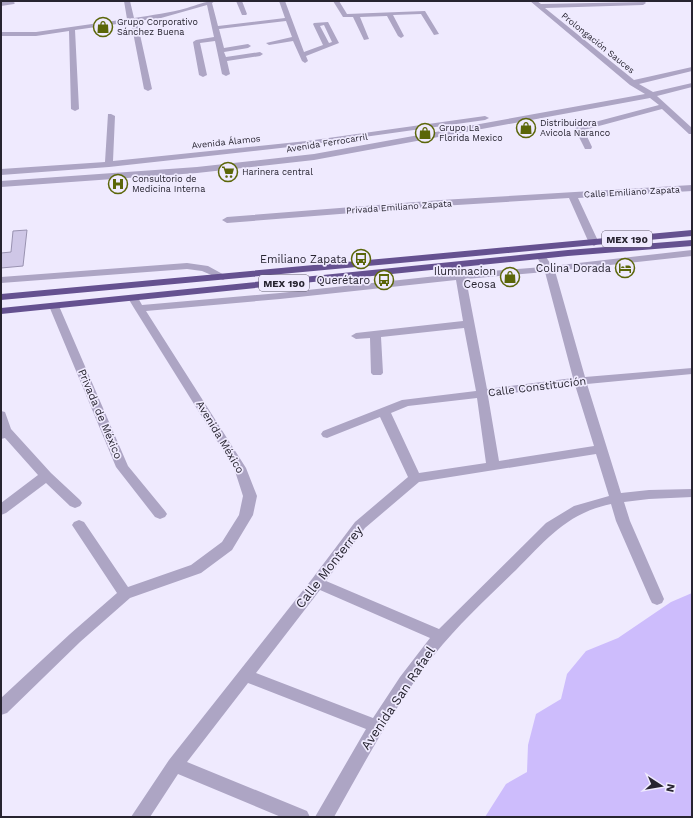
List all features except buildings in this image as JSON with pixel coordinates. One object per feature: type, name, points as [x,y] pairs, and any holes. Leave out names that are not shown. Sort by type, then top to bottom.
[{"type":"highway","name":"MEX 190","points":[[1,298],[692,233]]},
{"type":"highway","name":"MEX 190","points":[[1,311],[54,306],[136,303],[460,271],[541,256],[692,243]]},
{"type":"street","points":[[127,1],[130,18],[134,22],[148,89]]},
{"type":"street","points":[[239,1],[244,14]]},
{"type":"street","points":[[282,1],[304,58],[327,46]]},
{"type":"street","points":[[336,1],[345,16],[423,12],[436,34]]},
{"type":"street","points":[[1,34],[36,34],[161,16],[210,2],[226,74]]},
{"type":"street","points":[[1,4],[12,3]]},
{"type":"street","points":[[536,3],[643,3]]},
{"type":"street","name":"Prolongación Sauces","points":[[536,3],[633,82],[652,95],[692,132]]},
{"type":"street","points":[[389,14],[400,36]]},
{"type":"street","points":[[356,16],[366,39]]},
{"type":"street","points":[[215,28],[289,19]]},
{"type":"street","points":[[72,28],[75,109]]},
{"type":"street","points":[[269,43],[296,38]]},
{"type":"street","points":[[204,75],[196,42],[217,39]]},
{"type":"street","points":[[220,50],[248,46]]},
{"type":"street","points":[[222,60],[260,54]]},
{"type":"street","points":[[633,82],[692,69]]},
{"type":"street","name":"Avenida Ferrocarril","points":[[1,184],[197,170],[314,157],[652,95],[692,85]]},
{"type":"street","points":[[588,147],[578,129],[664,106]]},
{"type":"street","points":[[109,164],[110,116]]},
{"type":"street","name":"Avenida Álamos","points":[[1,172],[109,164],[307,144],[494,117],[504,118],[508,122]]},
{"type":"street","points":[[193,155],[197,170]]},
{"type":"street","name":"Calle Emiliano Zapata","points":[[572,195],[692,188]]},
{"type":"street","points":[[572,195],[594,242]]},
{"type":"street","name":"Privada Emiliano Zapata","points":[[227,220],[572,195]]},
{"type":"street","points":[[493,466],[460,271],[549,269],[692,253]]},
{"type":"street","points":[[541,256],[549,269],[580,381],[623,521],[657,599]]},
{"type":"street","points":[[1,280],[187,266],[204,268],[223,277]]},
{"type":"street","name":"Avenida México","points":[[1,708],[74,638],[125,594],[196,569],[227,546],[246,515],[250,496],[240,468],[136,303]]},
{"type":"street","name":"Privada de México","points":[[54,306],[122,467],[160,514]]},
{"type":"street","points":[[356,336],[469,324]]},
{"type":"street","points":[[375,334],[377,373]]},
{"type":"street","name":"Calle Constitución","points":[[327,434],[406,404],[580,381],[692,371]]},
{"type":"street","points":[[384,412],[415,478],[600,449]]},
{"type":"street","points":[[1,415],[3,432],[46,476],[75,502]]},
{"type":"street","points":[[1,510],[46,476]]},
{"type":"street","name":"Calle Monterrey","points":[[140,817],[175,764],[317,583],[360,525],[415,478]]},
{"type":"street","name":"Avenida San Rafael","points":[[324,817],[376,726],[419,663],[441,636],[551,526],[578,510],[616,498],[660,493],[692,493]]},
{"type":"street","points":[[79,525],[125,594]]},
{"type":"street","points":[[317,583],[441,636]]},
{"type":"street","points":[[245,675],[376,726]]},
{"type":"street","points":[[175,764],[301,817]]},
{"type":"shaded area","points":[[692,593],[692,817],[485,817],[506,784],[527,772],[528,745],[536,714],[561,699],[567,674],[586,651],[618,638],[671,602]]},
{"type":"place","name":"Grupo Corporativo Sánchez Buena","points":[[103,27]]},
{"type":"place","name":"Distribuidora Avicola Naranco","points":[[526,128]]},
{"type":"place","name":"Grupo La Florida Mexico","points":[[425,133]]},
{"type":"place","name":"Harinera central","points":[[228,172]]},
{"type":"place","name":"Consultorio de Medicina Interna","points":[[118,184]]},
{"type":"place","name":"Emiliano Zapata","points":[[361,259]]},
{"type":"place","name":"Colina Dorada","points":[[625,268]]},
{"type":"place","name":"Iluminacion Ceosa","points":[[510,277]]},
{"type":"place","name":"Querétaro","points":[[384,280]]}]
